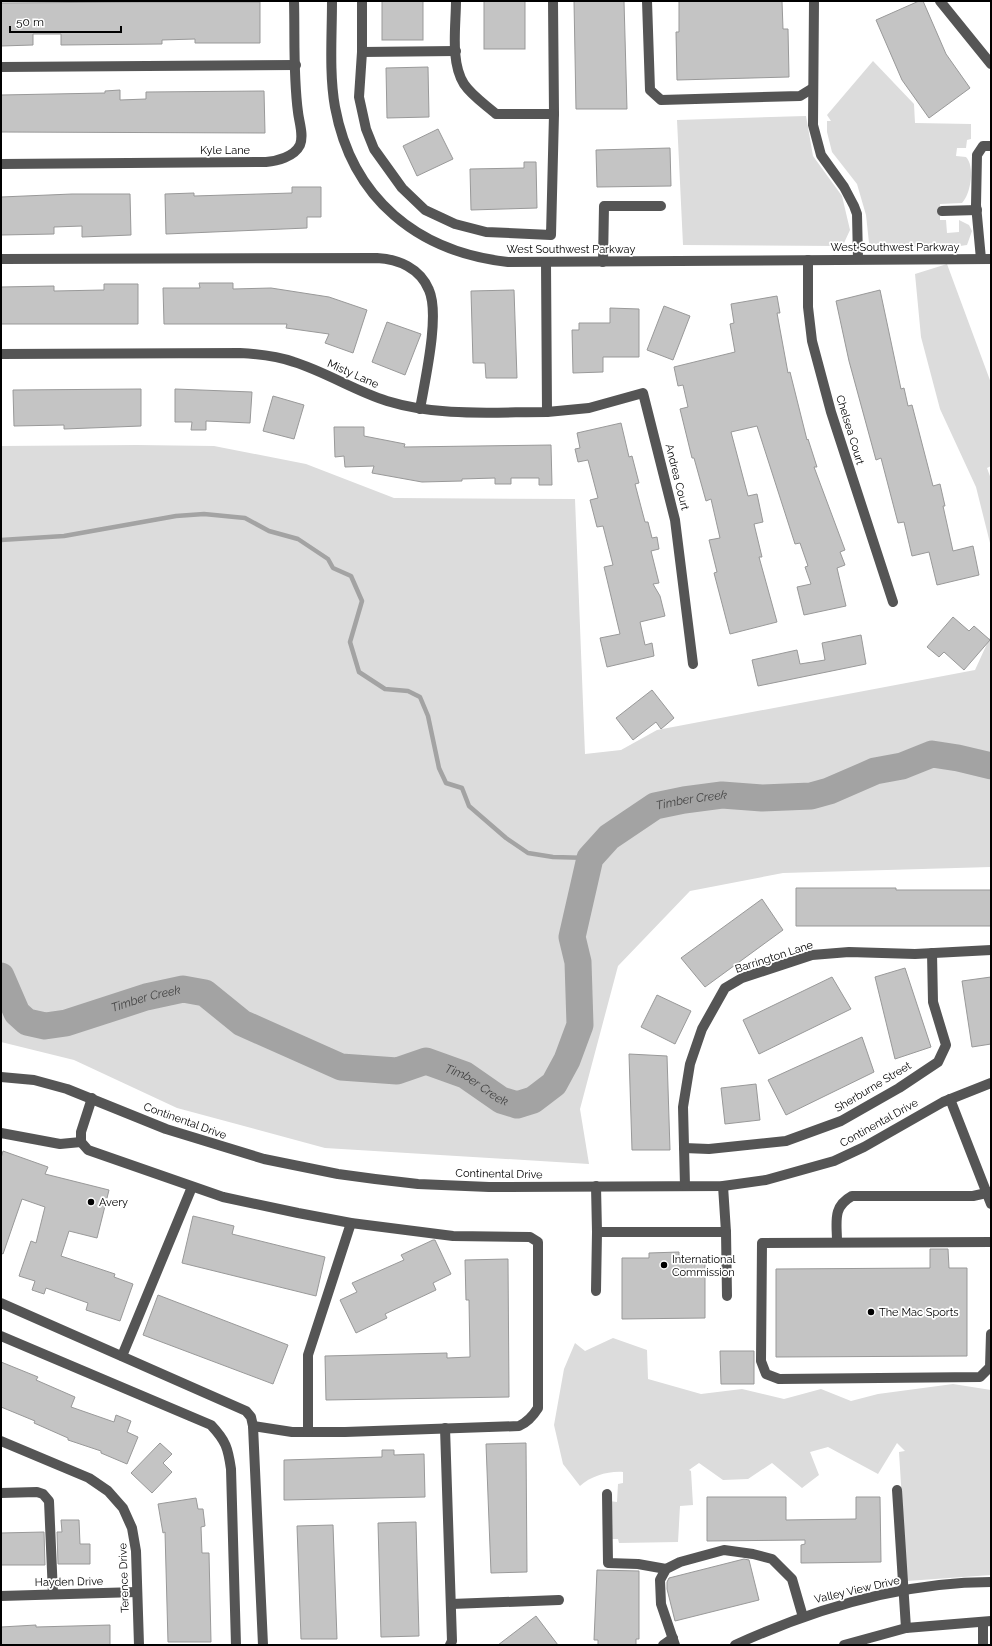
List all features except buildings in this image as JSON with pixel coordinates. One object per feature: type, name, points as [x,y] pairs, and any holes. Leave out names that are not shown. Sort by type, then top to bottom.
[{"type":"street","name":"Kyle Lane","points":[[1,164],[266,162],[281,159],[297,149],[301,141],[296,100],[294,1]]},
{"type":"street","name":"West Southwest Parkway","points":[[332,1],[333,92],[338,121],[354,163],[361,177],[378,199],[407,226],[436,243],[452,250],[486,260],[508,262],[986,259]]},
{"type":"street","points":[[362,1],[362,52],[359,97],[366,129],[374,149],[402,188],[425,210],[455,224],[486,232],[551,235],[554,114],[553,1]]},
{"type":"street","points":[[456,1],[456,51],[458,67],[464,83],[496,114],[554,114]]},
{"type":"street","points":[[647,1],[650,90],[661,100],[800,96],[813,88]]},
{"type":"street","points":[[814,1],[813,125],[821,155],[844,187],[857,214],[858,260]]},
{"type":"street","points":[[940,1],[991,64]]},
{"type":"street","points":[[362,52],[456,51]]},
{"type":"street","points":[[1,67],[296,65]]},
{"type":"street","points":[[986,259],[977,210],[976,155],[983,146],[991,146]]},
{"type":"street","points":[[603,262],[604,206],[661,206]]},
{"type":"street","points":[[942,211],[977,210]]},
{"type":"street","points":[[1,259],[376,258],[398,262],[409,267],[424,281],[431,298],[431,338],[420,409]]},
{"type":"street","name":"Chelsea Court","points":[[808,260],[808,307],[812,341],[831,412],[893,602]]},
{"type":"street","points":[[546,262],[547,412]]},
{"type":"street","name":"Misty Lane","points":[[1,354],[240,353],[269,356],[296,362],[368,395],[404,406],[452,413],[547,412]]},
{"type":"street","name":"Andrea Court","points":[[547,412],[588,408],[643,393],[675,520],[693,664]]},
{"type":"street","name":"Barrington Lane","points":[[685,1186],[683,1107],[690,1064],[702,1029],[725,988],[742,978],[812,956],[848,952],[932,953],[991,950]]},
{"type":"street","name":"Sherburne Street","points":[[684,1148],[709,1149],[786,1141],[842,1121],[899,1088],[938,1062],[946,1045],[933,1002],[932,953]]},
{"type":"street","name":"Continental Drive","points":[[1,1076],[34,1080],[67,1089],[194,1139],[264,1159],[338,1174],[454,1186],[723,1186],[777,1177],[834,1161],[864,1147],[950,1099],[991,1083]]},
{"type":"street","points":[[92,1098],[81,1132],[82,1142],[88,1150],[192,1187],[223,1197],[351,1223],[453,1236],[530,1237],[538,1242],[538,1408],[532,1418],[519,1426],[308,1432],[292,1432],[253,1426]]},
{"type":"street","points":[[950,1099],[989,1192],[991,1204]]},
{"type":"street","points":[[1,1133],[60,1144],[82,1142]]},
{"type":"street","points":[[596,1186],[596,1291]]},
{"type":"street","points":[[723,1186],[726,1232],[727,1296]]},
{"type":"street","points":[[122,1356],[192,1187]]},
{"type":"street","points":[[837,1242],[837,1211],[842,1202],[852,1196],[973,1196],[989,1192]]},
{"type":"street","points":[[308,1432],[308,1355],[351,1223]]},
{"type":"street","points":[[597,1232],[726,1232]]},
{"type":"street","points":[[991,1242],[762,1243],[761,1361],[766,1374],[779,1380],[980,1378],[990,1367],[991,1334]]},
{"type":"street","points":[[1,1303],[246,1411],[251,1417],[253,1426],[263,1645]]},
{"type":"street","points":[[1,1336],[211,1425],[220,1435],[228,1448],[231,1469],[236,1645]]},
{"type":"street","points":[[445,1428],[452,1641],[450,1645]]},
{"type":"street","name":"Terence Drive","points":[[1,1441],[89,1478],[108,1491],[115,1498],[128,1518],[135,1539],[138,1645]]},
{"type":"street","points":[[897,1490],[906,1628]]},
{"type":"street","points":[[1,1492],[37,1492],[43,1494],[49,1501],[53,1594]]},
{"type":"street","points":[[607,1494],[608,1563],[638,1564],[666,1569]]},
{"type":"street","points":[[663,1645],[674,1642],[662,1604],[660,1580],[666,1569],[680,1562],[724,1550],[753,1554],[772,1559],[792,1579],[803,1617]]},
{"type":"street","name":"Valley View Drive","points":[[735,1645],[815,1612],[904,1591],[970,1582],[991,1582]]},
{"type":"street","name":"Hayden Drive","points":[[1,1596],[137,1592]]},
{"type":"street","points":[[451,1604],[559,1600]]},
{"type":"street","points":[[844,1645],[906,1628],[987,1622],[983,1645]]},
{"type":"shaded area","points":[[873,61],[914,104],[915,123],[971,124],[971,139],[967,140],[966,148],[957,148],[956,156],[966,157],[969,161],[971,180],[968,193],[962,203],[940,204],[940,220],[946,220],[947,233],[959,232],[959,220],[969,225],[972,231],[967,245],[960,246],[960,244],[950,244],[949,247],[905,247],[901,251],[900,247],[881,247],[869,243],[866,215],[857,184],[832,152],[827,132],[827,121],[831,121],[827,115]]},
{"type":"shaded area","points":[[806,116],[813,156],[842,196],[850,230],[844,243],[839,246],[683,245],[677,120]]},
{"type":"shaded area","points":[[947,264],[991,383],[991,466],[987,468],[991,479],[991,547],[976,487],[940,409],[921,337],[915,274]]},
{"type":"shaded area","points":[[1,446],[214,446],[306,464],[394,498],[575,499],[585,754],[621,750],[657,730],[975,670],[991,635],[991,867],[783,873],[690,891],[618,966],[580,1109],[589,1164],[325,1148],[177,1108],[74,1060],[1,1042]]},
{"type":"shaded area","points":[[613,1338],[647,1350],[648,1379],[701,1394],[742,1389],[784,1399],[821,1389],[851,1401],[878,1394],[953,1384],[991,1390],[991,1575],[907,1581],[899,1452],[905,1451],[897,1443],[878,1474],[828,1447],[810,1452],[819,1475],[802,1488],[772,1463],[748,1479],[723,1480],[699,1463],[689,1470],[691,1471],[693,1505],[680,1506],[678,1542],[619,1543],[618,1539],[611,1539],[609,1501],[617,1502],[618,1484],[623,1483],[623,1472],[612,1472],[600,1475],[589,1479],[580,1486],[563,1464],[554,1425],[564,1369],[575,1343],[585,1351]]},
{"type":"waterway","points":[[1,540],[64,536],[176,516],[204,514],[245,518],[269,531],[298,539],[328,559],[333,568],[351,576],[362,601],[350,642],[359,672],[385,689],[408,691],[420,697],[428,716],[439,768],[446,783],[462,788],[469,806],[506,838],[528,853],[553,857],[590,858]]},
{"type":"waterway","name":"Timber Creek","points":[[1,976],[17,1013],[27,1022],[45,1026],[66,1023],[146,997],[183,989],[205,993],[242,1023],[341,1067],[397,1071],[426,1061],[465,1075],[501,1100],[517,1105],[533,1100],[554,1084],[567,1060],[580,1025],[578,962],[572,937],[590,858],[609,837],[655,806],[684,800],[722,795],[762,798],[811,796],[829,791],[875,771],[902,766],[932,754],[958,758],[991,766]]},
{"type":"place","name":"Avery","points":[[91,1202]]},
{"type":"place","name":"International Commission","points":[[664,1265]]},
{"type":"place","name":"The Mac Sports","points":[[871,1312]]}]
